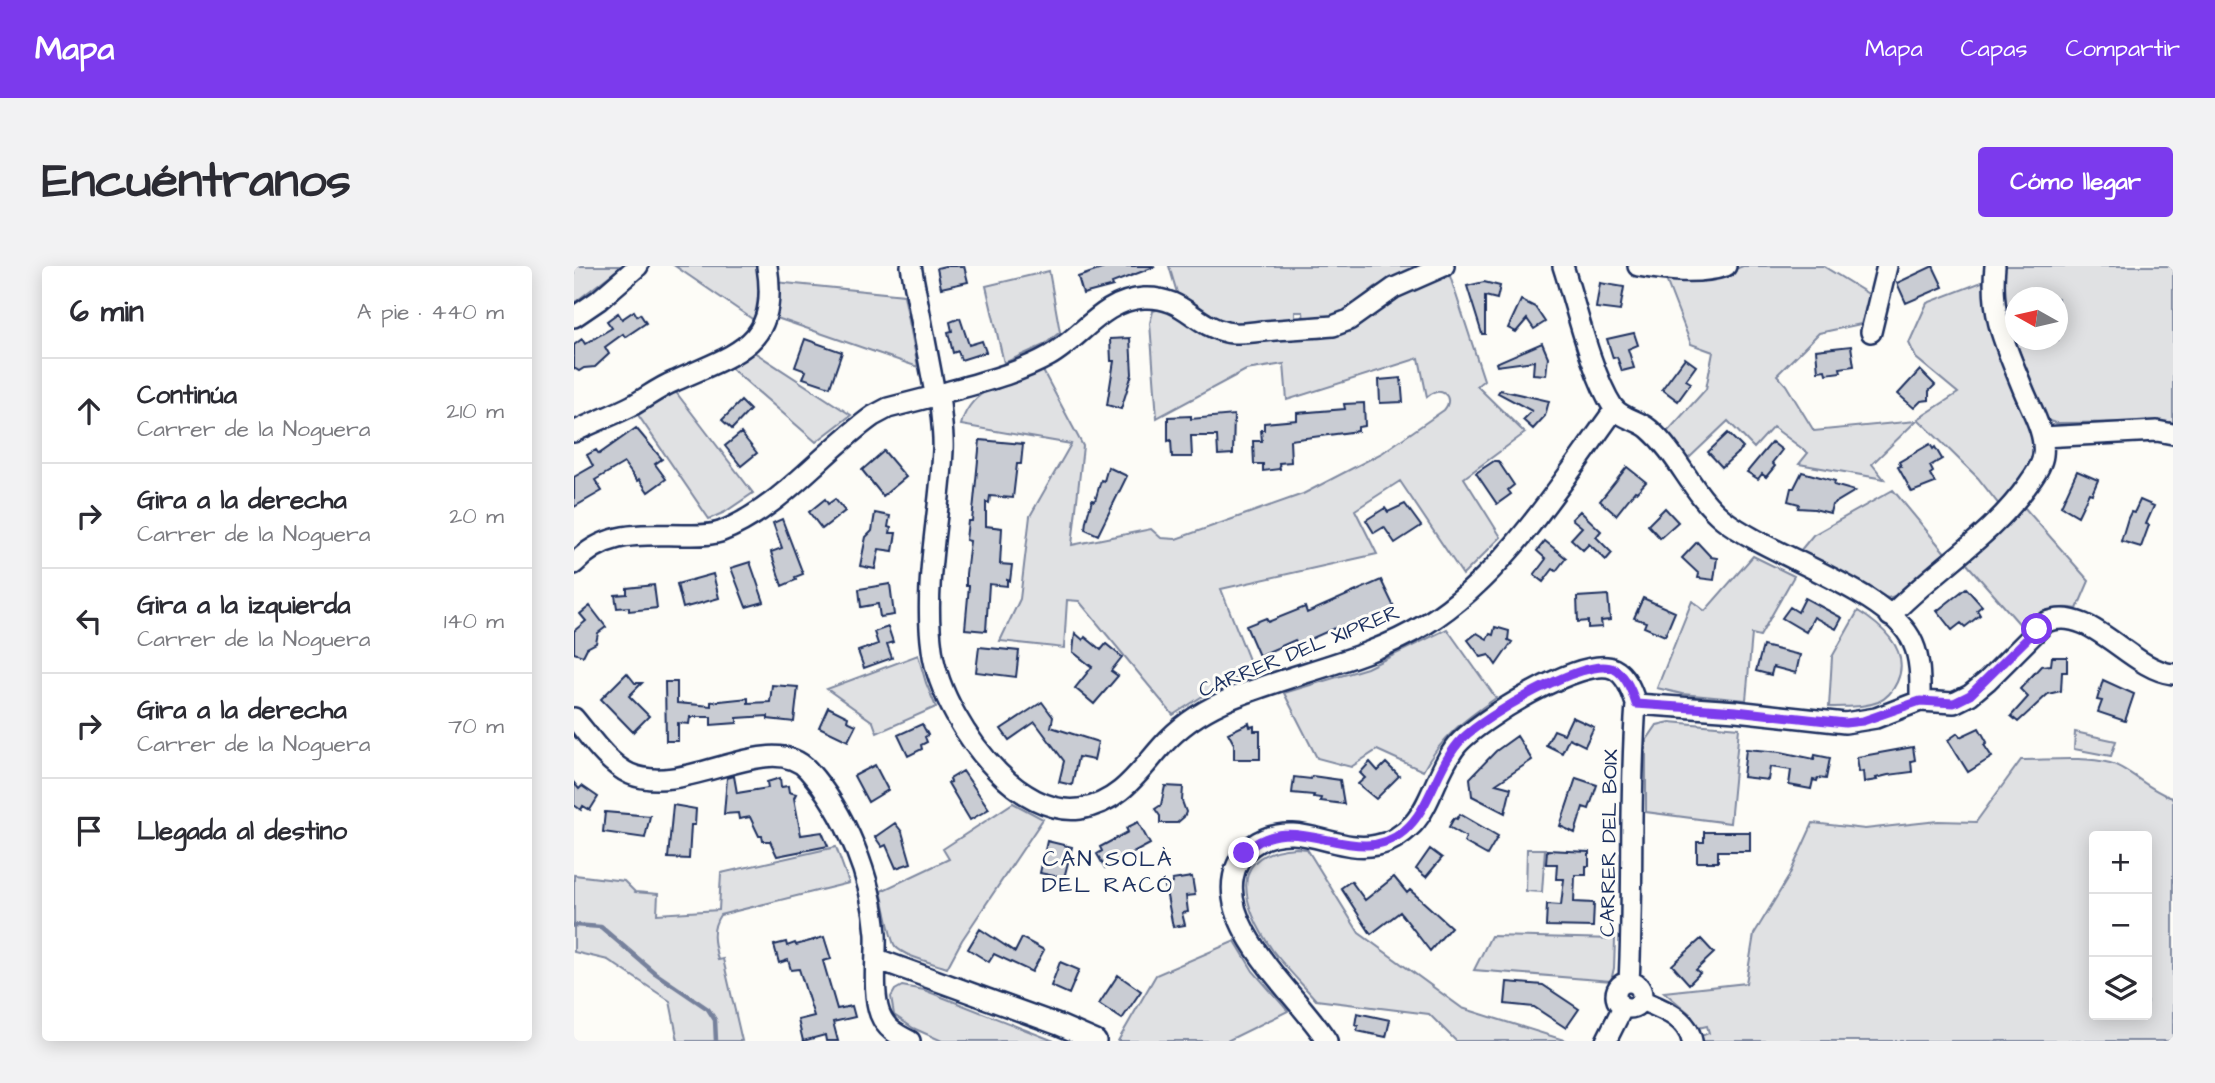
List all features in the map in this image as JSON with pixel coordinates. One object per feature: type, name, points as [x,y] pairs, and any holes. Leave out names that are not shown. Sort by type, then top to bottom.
[{"type":"street","points":[[574,317],[599,300],[638,266]]},
{"type":"street","points":[[574,432],[731,356],[748,345],[761,328],[766,314],[770,290],[767,266]]},
{"type":"street","name":"CARRER DEL XIPRER","points":[[911,266],[943,447],[929,611],[932,651],[938,672],[960,722],[987,761],[1023,793],[1062,808],[1080,809],[1108,800],[1121,791],[1176,732],[1213,707],[1251,690],[1382,646],[1425,625],[1451,607],[1485,576],[1538,514],[1615,409]]},
{"type":"street","points":[[574,564],[600,543],[617,537],[704,536],[727,528],[772,500],[873,416],[887,408],[936,396],[1051,355],[1095,319],[1120,303],[1154,299],[1179,305],[1226,332],[1333,326],[1349,320],[1394,288],[1444,266]]},
{"type":"street","points":[[1563,266],[1589,347],[1615,409],[1648,427],[1695,489],[1723,519],[1765,546],[1839,581],[1890,616],[1913,641],[1918,658],[1920,701]]},
{"type":"street","points":[[1638,266],[1706,271],[1726,266]]},
{"type":"street","points":[[1871,332],[1886,266]]},
{"type":"street","points":[[1890,616],[2002,519],[2014,505],[2043,458],[2042,437],[2001,335],[1993,290],[1996,266]]},
{"type":"street","points":[[2042,437],[2157,431],[2173,434]]},
{"type":"street","points":[[1327,1041],[1306,1011],[1262,960],[1244,931],[1233,890],[1237,865],[1244,853],[1265,838],[1289,833],[1364,846],[1388,842],[1415,822],[1447,759],[1464,737],[1515,702],[1584,668],[1601,666],[1614,669],[1624,677],[1636,704],[1845,723],[1876,718],[1920,701],[1954,703],[1970,695],[2037,629],[2056,618],[2073,620],[2088,626],[2144,665],[2173,674]]},
{"type":"street","name":"CARRER DEL BOIX","points":[[1632,1003],[1617,1000],[1616,991],[1629,982],[1632,762],[1636,704]]},
{"type":"street","points":[[574,718],[619,768],[643,779],[675,778],[773,754],[790,757],[806,767],[834,808],[855,851],[871,900],[877,959],[878,1010],[889,1029],[910,1041]]},
{"type":"street","points":[[877,959],[1096,1041]]},
{"type":"street","points":[[1606,1041],[1632,1003],[1680,1020],[1690,1032],[1692,1041]]},
{"type":"shaded area","points":[[574,266],[622,266],[574,303]]},
{"type":"shaded area","points":[[675,266],[762,266],[758,323]]},
{"type":"shaded area","points":[[1169,266],[1423,266],[1375,287],[1345,312],[1335,316],[1304,321],[1303,312],[1295,312],[1295,322],[1238,325],[1214,318],[1178,296]]},
{"type":"shaded area","points":[[1743,266],[1823,266],[1870,295],[1861,324],[1819,333],[1777,375],[1814,431],[1916,421],[1872,464],[1884,479],[1799,464],[1808,453],[1773,427],[1754,448],[1728,421],[1688,459],[1667,432],[1706,389],[1713,352],[1691,344],[1665,277],[1725,273]]},
{"type":"shaded area","points":[[2005,266],[2173,266],[2173,422],[2056,423],[2046,420],[2019,350],[2068,350],[2068,287],[2005,287],[2005,302],[2003,290]]},
{"type":"shaded area","points":[[1049,271],[1060,332],[1044,345],[1004,363],[986,286]]},
{"type":"shaded area","points":[[1449,273],[1484,380],[1477,386],[1525,433],[1464,478],[1501,537],[1463,575],[1400,481],[1355,510],[1377,554],[1221,589],[1253,670],[1212,690],[1173,715],[1079,601],[1067,600],[1064,648],[1000,641],[1020,599],[1030,516],[1071,444],[961,425],[966,412],[982,394],[1004,382],[1042,369],[1083,446],[1072,545],[1151,529],[1161,538],[1176,539],[1303,494],[1382,453],[1444,410],[1448,400],[1441,392],[1427,397],[1419,358],[1287,400],[1284,364],[1246,370],[1157,418],[1150,323],[1153,311],[1161,308],[1246,340],[1381,305]]},
{"type":"shaded area","points":[[1987,280],[2005,341],[2005,350],[2008,350],[2036,445],[2035,460],[2000,506],[1978,478],[1918,419],[1958,393],[1916,358],[1909,343],[1927,303]]},
{"type":"shaded area","points":[[775,282],[904,295],[918,367],[771,316]]},
{"type":"shaded area","points":[[751,350],[851,415],[816,442],[725,363]]},
{"type":"shaded area","points":[[672,387],[753,493],[725,512],[709,519],[634,409]]},
{"type":"shaded area","points":[[1893,490],[1946,554],[1898,595],[1888,598],[1878,595],[1800,551],[1813,535]]},
{"type":"shaded area","points":[[2024,507],[2089,581],[2077,609],[2048,611],[2023,628],[1966,563],[1996,537]]},
{"type":"shaded area","points":[[1753,556],[1794,576],[1760,636],[1752,634],[1746,700],[1682,694],[1657,688],[1692,601],[1705,611]]},
{"type":"shaded area","points":[[1858,611],[1892,640],[1900,660],[1897,682],[1889,694],[1878,702],[1860,706],[1829,707],[1832,657]]},
{"type":"shaded area","points":[[1447,629],[1496,698],[1455,730],[1438,748],[1423,771],[1377,750],[1351,767],[1317,758],[1284,693],[1367,668]]},
{"type":"shaded area","points":[[918,655],[936,707],[877,733],[873,722],[827,689]]},
{"type":"shaded area","points":[[1670,722],[1739,728],[1730,823],[1646,812],[1646,741],[1657,725]]},
{"type":"shaded area","points":[[2075,732],[2116,741],[2111,756],[2074,749]]},
{"type":"shaded area","points":[[2078,759],[2110,763],[2173,798],[2173,1041],[1702,1041],[1701,1036],[1709,1033],[1707,1026],[1698,1028],[1690,1014],[1664,992],[1746,983],[1754,934],[1788,878],[1813,823],[1865,829],[1938,821],[1976,822],[2021,760]]},
{"type":"shaded area","points":[[1013,803],[1043,819],[962,940],[947,968],[899,950],[891,936],[881,891],[949,859],[943,849]]},
{"type":"shaded area","points":[[836,847],[849,883],[720,915],[717,921],[714,932],[715,948],[718,960],[723,959],[742,1041],[678,1041],[670,1001],[608,960],[574,952],[574,875],[624,881],[635,892],[658,894],[657,914],[719,910],[721,873]]},
{"type":"shaded area","points":[[1307,849],[1359,933],[1462,1008],[1567,1041],[1456,1041],[1429,1014],[1316,1000],[1273,951],[1254,918],[1248,901],[1246,885],[1249,871],[1258,860],[1273,852]]},
{"type":"shaded area","points":[[1527,849],[1545,849],[1542,892],[1526,891]]},
{"type":"shaded area","points":[[1491,936],[1615,939],[1611,981],[1474,970]]},
{"type":"shaded area","points":[[1235,941],[1253,971],[1288,1011],[1227,1041],[1118,1041],[1156,975]]},
{"type":"shaded area","points":[[902,986],[924,990],[1054,1041],[942,1041],[913,1028],[894,1015],[891,997],[895,990]]},
{"type":"building","points":[[964,266],[968,282],[941,288],[937,268]]},
{"type":"building","points":[[1110,266],[1154,267],[1112,283],[1113,286],[1083,294],[1078,277]]},
{"type":"building","points":[[1933,266],[1943,287],[1906,303],[1897,283]]},
{"type":"building","points":[[1484,282],[1500,286],[1497,299],[1485,296],[1485,334],[1482,334],[1467,286]]},
{"type":"building","points":[[1600,283],[1624,287],[1620,311],[1596,308]]},
{"type":"building","points":[[1521,300],[1535,307],[1545,322],[1534,329],[1527,319],[1516,332],[1508,328]]},
{"type":"building","points":[[634,311],[637,316],[640,314],[646,323],[625,337],[623,334],[605,347],[609,354],[595,367],[579,371],[574,368],[574,345],[582,339],[585,344],[612,328],[607,321],[618,313],[622,319]]},
{"type":"building","points":[[960,318],[969,345],[982,341],[986,352],[961,360],[958,351],[953,353],[948,332],[952,331],[950,322]]},
{"type":"building","points":[[1634,333],[1638,345],[1628,349],[1634,368],[1622,371],[1617,357],[1613,358],[1607,339]]},
{"type":"building","points":[[1130,338],[1132,374],[1121,409],[1107,405],[1114,361],[1111,361],[1110,339]]},
{"type":"building","points":[[805,339],[842,352],[830,387],[803,378],[806,371],[795,367]]},
{"type":"building","points":[[1542,343],[1548,357],[1546,375],[1533,374],[1534,361],[1497,366],[1496,363]]},
{"type":"building","points":[[1851,346],[1854,366],[1840,368],[1841,372],[1826,374],[1825,370],[1818,371],[1816,350]]},
{"type":"building","points":[[1685,358],[1696,366],[1686,380],[1691,383],[1678,401],[1662,389]]},
{"type":"building","points":[[1920,370],[1935,385],[1929,391],[1929,400],[1921,401],[1914,408],[1898,394]]},
{"type":"building","points":[[1401,378],[1403,402],[1380,403],[1379,380]]},
{"type":"building","points":[[1500,390],[1549,401],[1545,416],[1533,429],[1523,420],[1532,411],[1498,393]]},
{"type":"building","points":[[741,401],[750,410],[732,429],[722,420]]},
{"type":"building","points":[[1364,403],[1365,426],[1358,427],[1358,431],[1290,440],[1291,462],[1279,463],[1280,469],[1263,471],[1263,464],[1254,464],[1253,441],[1262,441],[1261,430],[1264,430],[1264,423],[1297,420],[1297,413],[1345,409],[1344,404]]},
{"type":"building","points":[[1234,415],[1233,454],[1218,455],[1217,436],[1191,436],[1192,457],[1172,457],[1171,440],[1168,441],[1168,417],[1191,416],[1191,419]]},
{"type":"building","points":[[636,428],[662,459],[655,464],[666,479],[648,492],[624,463],[595,480],[602,491],[574,507],[574,477],[593,466],[587,455],[596,450],[599,454]]},
{"type":"building","points":[[741,433],[757,453],[741,466],[725,446]]},
{"type":"building","points":[[1728,433],[1743,448],[1722,467],[1708,452]]},
{"type":"building","points":[[980,440],[1023,444],[1021,464],[1017,464],[1013,498],[990,496],[989,503],[986,502],[986,526],[1002,528],[1000,564],[1012,565],[1007,586],[989,584],[986,631],[965,629],[969,586],[966,586],[966,574],[970,541],[966,540],[968,521],[972,521]]},
{"type":"building","points":[[1772,442],[1782,450],[1772,463],[1775,466],[1766,477],[1762,474],[1758,479],[1747,472]]},
{"type":"building","points":[[1930,444],[1942,459],[1930,466],[1933,472],[1930,474],[1935,483],[1912,492],[1898,467],[1901,466],[1899,462]]},
{"type":"building","points":[[884,451],[906,477],[883,496],[862,470]]},
{"type":"building","points":[[1498,461],[1514,485],[1508,490],[1511,494],[1497,504],[1476,473]]},
{"type":"building","points":[[1108,467],[1127,476],[1098,535],[1085,529],[1086,521],[1092,500],[1095,501]]},
{"type":"building","points":[[1627,467],[1646,482],[1616,515],[1600,501]]},
{"type":"building","points":[[2077,471],[2098,480],[2078,516],[2061,506]]},
{"type":"building","points":[[1802,472],[1835,481],[1834,485],[1855,491],[1832,505],[1830,513],[1798,508],[1799,504],[1788,501],[1791,488],[1794,488]]},
{"type":"building","points":[[825,499],[828,504],[835,499],[845,511],[822,529],[809,512]]},
{"type":"building","points":[[2140,500],[2154,506],[2146,524],[2149,525],[2141,547],[2121,541],[2128,518],[2131,512],[2134,513]]},
{"type":"building","points":[[1405,504],[1421,526],[1395,543],[1384,527],[1374,533],[1366,520],[1385,508],[1388,512]]},
{"type":"building","points":[[1665,508],[1678,522],[1660,538],[1648,525]]},
{"type":"building","points":[[1580,511],[1601,531],[1596,537],[1612,553],[1606,560],[1589,544],[1583,550],[1571,539],[1582,527],[1572,519]]},
{"type":"building","points":[[875,513],[890,516],[890,533],[896,533],[893,551],[879,549],[875,569],[860,566],[866,537],[872,531]]},
{"type":"building","points":[[782,519],[803,574],[782,586],[771,552],[782,548],[773,523]]},
{"type":"building","points":[[1545,541],[1566,558],[1543,582],[1534,575],[1546,559],[1537,551]]},
{"type":"building","points":[[1697,542],[1711,557],[1717,558],[1714,580],[1698,578],[1699,574],[1682,558]]},
{"type":"building","points":[[750,562],[764,602],[746,607],[731,568]]},
{"type":"building","points":[[713,574],[719,598],[683,608],[677,584]]},
{"type":"building","points":[[1381,580],[1395,609],[1338,634],[1335,628],[1297,645],[1295,640],[1259,656],[1246,626],[1266,618],[1268,622],[1305,607],[1307,613]]},
{"type":"building","points":[[890,584],[894,615],[880,617],[878,604],[861,607],[859,589]]},
{"type":"building","points":[[654,585],[657,608],[629,611],[629,607],[617,608],[615,595],[627,594],[627,588]]},
{"type":"building","points":[[1966,588],[1982,606],[1977,610],[1980,615],[1965,627],[1961,623],[1952,630],[1937,611]]},
{"type":"building","points":[[1608,595],[1610,620],[1601,621],[1602,627],[1588,628],[1588,621],[1578,622],[1577,597]]},
{"type":"building","points":[[1643,598],[1675,612],[1665,636],[1644,627],[1646,622],[1634,618]]},
{"type":"building","points":[[1805,598],[1842,618],[1836,629],[1814,617],[1806,632],[1782,618],[1790,607],[1798,612]]},
{"type":"building","points":[[590,606],[606,627],[598,633],[596,643],[587,648],[583,656],[574,653],[574,631],[586,621],[580,614]]},
{"type":"building","points":[[888,627],[893,642],[887,644],[892,658],[864,668],[858,651],[878,644],[874,632]]},
{"type":"building","points":[[1495,627],[1509,631],[1508,640],[1512,642],[1496,665],[1489,655],[1481,657],[1468,640],[1477,633],[1487,639],[1490,634],[1493,635]]},
{"type":"building","points":[[1075,633],[1083,640],[1085,637],[1101,650],[1106,644],[1122,657],[1111,671],[1118,676],[1094,704],[1075,688],[1092,667],[1073,652]]},
{"type":"building","points":[[1763,646],[1800,655],[1796,673],[1773,667],[1771,675],[1756,671]]},
{"type":"building","points":[[979,647],[1019,651],[1016,677],[976,672]]},
{"type":"building","points":[[2052,657],[2067,657],[2067,672],[2062,672],[2061,691],[2048,694],[2018,722],[2011,716],[2028,697],[2020,689],[2041,666],[2051,665]]},
{"type":"building","points":[[627,673],[635,683],[642,683],[629,696],[649,716],[633,732],[601,699]]},
{"type":"building","points":[[2103,680],[2134,694],[2125,721],[2098,712],[2102,701],[2097,700]]},
{"type":"building","points":[[665,682],[677,682],[677,703],[711,706],[711,702],[748,698],[748,703],[770,702],[772,685],[798,687],[794,722],[768,719],[768,716],[737,718],[737,723],[711,725],[711,717],[690,717],[689,724],[678,723],[678,741],[666,741]]},
{"type":"building","points":[[1042,702],[1053,717],[1051,727],[1098,742],[1094,760],[1078,757],[1072,785],[1059,782],[1064,761],[1035,722],[1009,740],[1001,729]]},
{"type":"building","points":[[828,707],[848,717],[847,721],[856,725],[848,741],[819,727]]},
{"type":"building","points":[[1572,717],[1594,727],[1585,746],[1569,738],[1562,753],[1546,745],[1554,730],[1564,734]]},
{"type":"building","points":[[1249,723],[1250,727],[1254,726],[1254,731],[1260,731],[1260,759],[1234,759],[1234,744],[1228,733]]},
{"type":"building","points":[[922,724],[928,735],[925,737],[927,742],[921,745],[922,749],[908,756],[898,735]]},
{"type":"building","points":[[1979,728],[1987,742],[1984,745],[1992,757],[1968,772],[1948,740],[1958,733],[1960,737]]},
{"type":"building","points":[[1517,736],[1532,760],[1496,784],[1511,788],[1505,813],[1472,796],[1470,778],[1496,751]]},
{"type":"building","points":[[1913,747],[1915,760],[1911,761],[1912,772],[1864,782],[1863,771],[1859,772],[1857,757]]},
{"type":"building","points":[[1746,749],[1781,752],[1814,759],[1815,755],[1830,758],[1826,779],[1813,780],[1811,789],[1789,785],[1791,770],[1770,767],[1768,780],[1743,777]]},
{"type":"building","points":[[1370,762],[1378,771],[1386,763],[1399,776],[1376,799],[1358,784],[1365,778],[1360,773]]},
{"type":"building","points":[[875,765],[888,790],[868,802],[854,776]]},
{"type":"building","points":[[963,771],[989,809],[970,820],[948,783]]},
{"type":"building","points":[[734,776],[737,793],[768,788],[767,782],[780,778],[781,787],[788,786],[789,792],[796,794],[794,798],[801,835],[822,832],[828,846],[777,856],[770,841],[763,841],[762,836],[759,836],[750,817],[739,819],[738,813],[724,814],[727,778]]},
{"type":"building","points":[[1312,776],[1340,780],[1344,804],[1320,801],[1321,798],[1313,797],[1314,795],[1292,793],[1294,777],[1311,779]]},
{"type":"building","points":[[1576,778],[1597,785],[1589,809],[1583,807],[1575,833],[1560,826]]},
{"type":"building","points":[[574,783],[579,789],[582,786],[598,797],[590,810],[583,806],[581,810],[574,805]]},
{"type":"building","points":[[1165,786],[1183,787],[1182,801],[1186,812],[1177,823],[1160,823],[1160,816],[1155,809],[1161,805]]},
{"type":"building","points":[[673,805],[696,809],[695,825],[691,825],[689,859],[668,858]]},
{"type":"building","points":[[605,812],[650,816],[645,838],[603,832]]},
{"type":"building","points":[[1460,814],[1498,836],[1487,855],[1464,842],[1466,837],[1449,827]]},
{"type":"building","points":[[1138,822],[1150,844],[1105,868],[1097,854],[1102,851],[1100,847],[1128,832],[1126,828]]},
{"type":"building","points":[[895,823],[902,832],[911,863],[896,868],[886,845],[882,847],[875,837]]},
{"type":"building","points":[[1704,832],[1750,832],[1750,851],[1718,851],[1718,862],[1697,862],[1697,842],[1704,842]]},
{"type":"building","points":[[1047,841],[1072,847],[1064,878],[1040,873]]},
{"type":"building","points":[[1430,849],[1442,858],[1426,877],[1416,869]]},
{"type":"building","points":[[1547,850],[1589,852],[1586,875],[1575,875],[1574,902],[1594,903],[1593,927],[1546,926],[1547,904],[1561,905],[1564,879],[1556,879],[1557,864],[1546,864]]},
{"type":"building","points":[[1192,877],[1195,895],[1186,896],[1188,912],[1182,913],[1185,925],[1173,927],[1165,886],[1173,883],[1172,880]]},
{"type":"building","points":[[1394,877],[1407,893],[1410,890],[1451,927],[1430,951],[1400,912],[1371,934],[1341,888],[1351,881],[1365,900]]},
{"type":"building","points":[[980,929],[1015,952],[1022,938],[1044,950],[1032,972],[994,954],[989,962],[968,949]]},
{"type":"building","points":[[824,937],[831,959],[823,961],[837,1009],[852,1006],[855,1017],[833,1022],[838,1041],[826,1041],[825,1035],[803,1041],[798,1020],[814,1016],[799,969],[791,970],[788,960],[779,963],[774,945],[786,942],[787,946],[796,945]]},
{"type":"building","points":[[1701,939],[1714,953],[1696,970],[1700,973],[1689,984],[1672,965]]},
{"type":"building","points":[[1060,962],[1079,970],[1069,994],[1051,986]]},
{"type":"building","points":[[1118,975],[1141,991],[1122,1019],[1099,1004]]},
{"type":"building","points":[[1507,982],[1543,985],[1579,1009],[1566,1028],[1534,1007],[1505,1004]]},
{"type":"building","points":[[1357,1013],[1390,1020],[1386,1037],[1357,1031]]},
{"type":"waterway","points":[[574,925],[601,927],[655,973],[708,1009],[715,1020],[716,1041]]},
{"type":"district","name":"CAN SOLÀ DEL RACÓ","points":[[1108,872]]},
{"type":"route","points":[[1244,853],[1265,838],[1289,833],[1364,846],[1388,842],[1415,822],[1447,759],[1464,737],[1515,702],[1584,668],[1601,666],[1614,669],[1624,677],[1636,704],[1845,723],[1876,718],[1920,701],[1954,703],[1970,695],[1987,681],[2037,629]]}]
